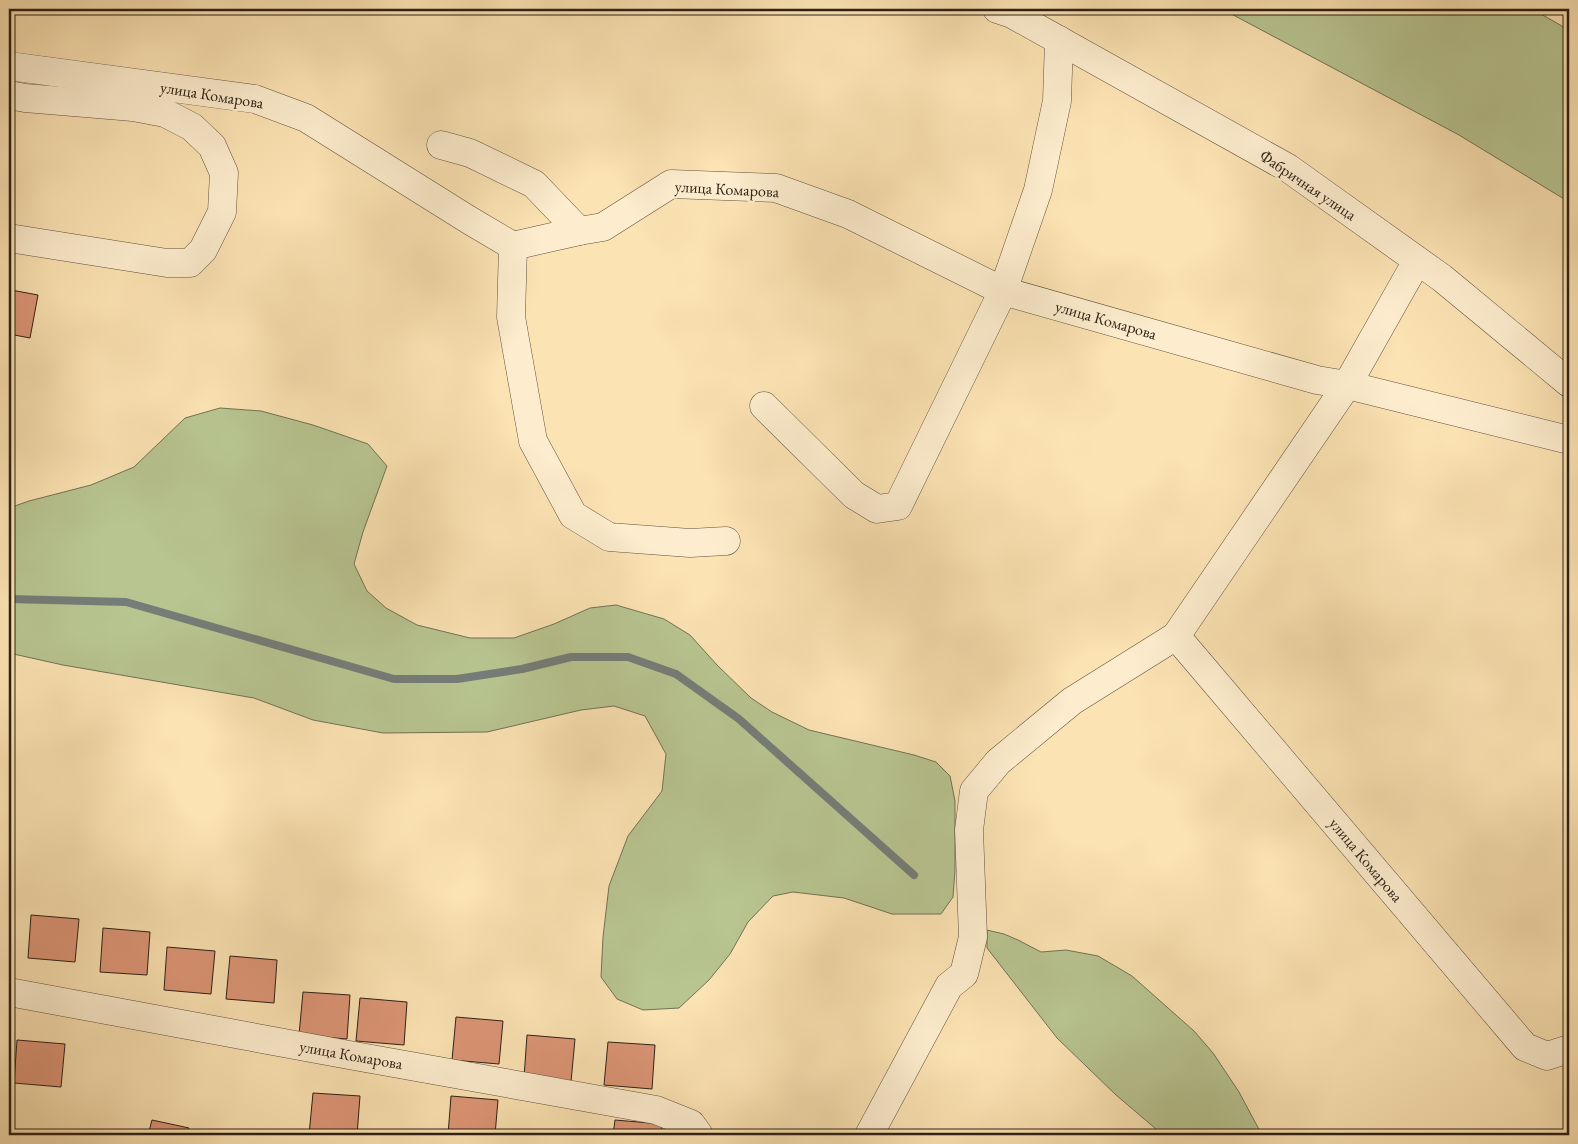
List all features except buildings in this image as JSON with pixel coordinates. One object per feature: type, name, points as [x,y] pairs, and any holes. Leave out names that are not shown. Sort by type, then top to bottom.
[{"type":"street","name":"Фабричная улица","points":[[997,9],[1012,14],[1288,168],[1442,278],[1569,383]]},
{"type":"street","points":[[764,406],[854,495],[877,509],[898,506],[1003,291],[1038,190],[1057,101],[1059,40]]},
{"type":"street","name":"улица Комарова","points":[[9,66],[255,99],[306,118],[513,246],[578,231],[603,228],[671,184],[776,188],[848,214],[1003,291],[1317,380],[1569,440]]},
{"type":"street","points":[[9,94],[25,98],[133,107],[165,113],[192,128],[212,146],[224,173],[222,212],[204,250],[190,263],[167,263],[9,238]]},
{"type":"street","points":[[441,145],[470,153],[534,184],[578,231]]},
{"type":"street","points":[[513,246],[511,317],[533,441],[573,515],[609,537],[690,543],[726,541]]},
{"type":"street","points":[[869,1135],[948,986],[964,974],[973,937],[969,830],[974,791],[998,762],[1072,701],[1176,636],[1347,386],[1417,261]]},
{"type":"street","name":"улица Комарова","points":[[1176,636],[1525,1047],[1547,1056],[1569,1049]]},
{"type":"street","name":"улица Комарова","points":[[9,992],[656,1110],[695,1130]]},
{"type":"green space","points":[[1222,9],[1532,9],[1569,30],[1569,202],[1459,135]]},
{"type":"green space","points":[[220,408],[261,411],[313,425],[368,444],[387,466],[363,532],[354,564],[367,591],[386,608],[417,625],[470,638],[514,638],[554,624],[590,608],[616,605],[664,619],[690,635],[751,698],[772,712],[809,730],[936,762],[950,776],[955,801],[953,897],[941,914],[892,914],[844,898],[793,892],[773,896],[748,922],[730,954],[709,980],[679,1008],[643,1010],[617,999],[601,977],[603,937],[609,886],[628,836],[662,791],[666,754],[645,716],[614,706],[581,710],[487,732],[383,733],[313,720],[254,698],[63,665],[9,653],[9,508],[91,485],[134,467],[185,418]]},
{"type":"green space","points":[[987,930],[1004,934],[1041,952],[1066,950],[1098,956],[1132,976],[1194,1031],[1213,1053],[1239,1092],[1262,1135],[1163,1135],[1116,1095],[1057,1038],[987,948]]},
{"type":"waterway","points":[[9,599],[126,602],[394,679],[457,679],[522,669],[571,657],[628,657],[676,674],[739,719],[914,875]]}]
